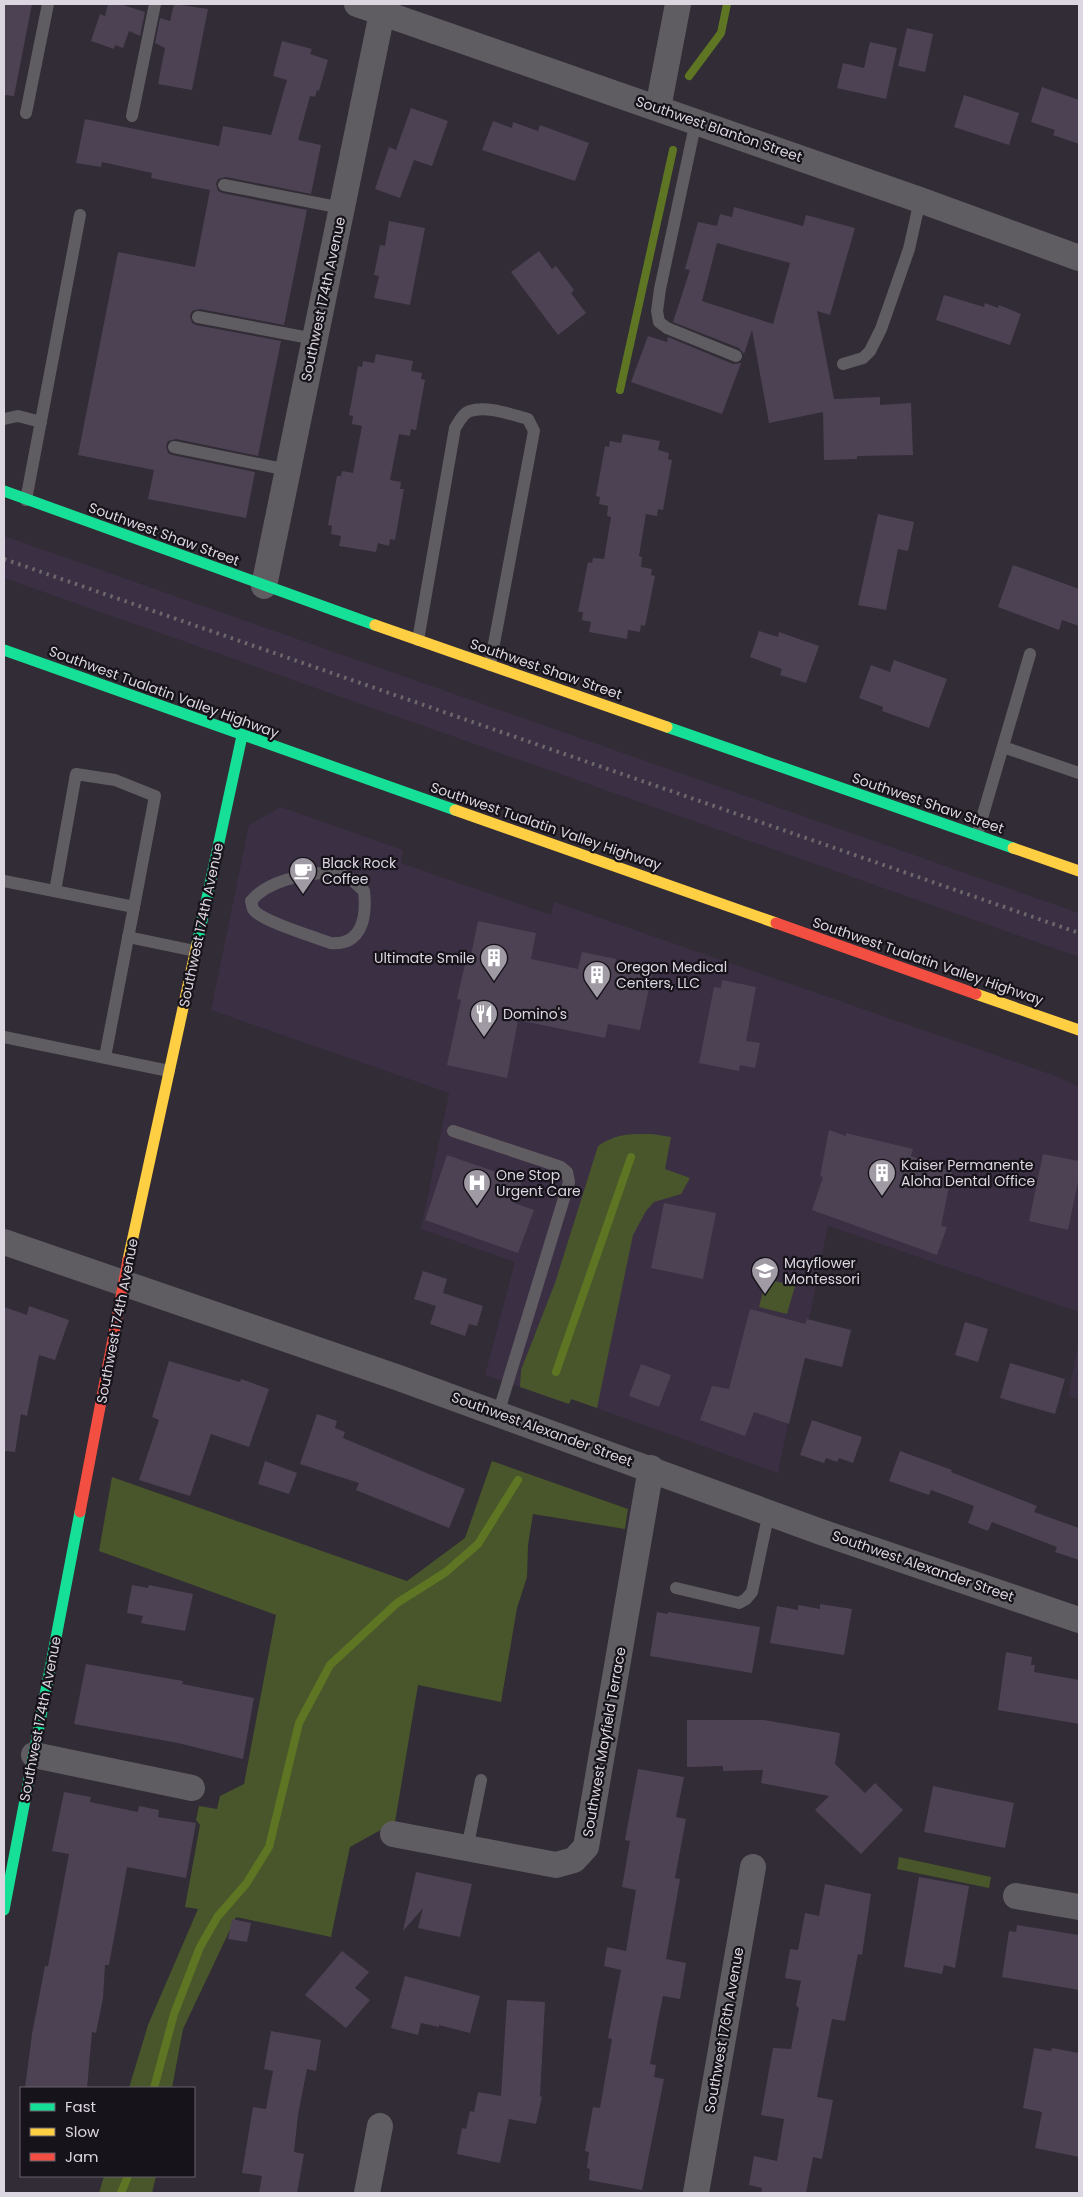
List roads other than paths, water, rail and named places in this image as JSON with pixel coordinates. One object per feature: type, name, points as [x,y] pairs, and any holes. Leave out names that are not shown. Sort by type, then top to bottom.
[{"type":"street","name":"Southwest Blanton Street","points":[[357,4],[696,121],[1079,258]]},
{"type":"street","points":[[658,108],[678,4]]},
{"type":"street","name":"Southwest 174th Avenue","points":[[264,586],[382,13]]},
{"type":"street","name":"Southwest Shaw Street","points":[[4,491],[264,586],[1079,871]]},
{"type":"street","name":"Southwest Tualatin Valley Highway","points":[[4,650],[242,736],[1079,1030]]},
{"type":"street","name":"Southwest 174th Avenue","points":[[4,1910],[123,1284],[242,736]]},
{"type":"street","name":"Southwest Alexander Street","points":[[4,1242],[652,1468],[769,1512],[1079,1620]]},
{"type":"street","name":"Southwest Mayfield Terrace","points":[[394,1834],[556,1865],[574,1860],[586,1847],[652,1468]]},
{"type":"street","points":[[34,1755],[192,1788]]},
{"type":"street","name":"Southwest 176th Avenue","points":[[696,2193],[753,1867]]},
{"type":"street","points":[[1016,1896],[1079,1907]]},
{"type":"street","points":[[367,2193],[380,2126]]},
{"type":"lane","points":[[26,113],[48,4]]},
{"type":"lane","points":[[132,116],[155,4]]},
{"type":"lane","points":[[696,121],[660,290],[659,322],[666,328],[736,356]]},
{"type":"lane","points":[[224,185],[342,208]]},
{"type":"lane","points":[[843,364],[863,358],[870,351],[881,329],[908,249],[920,200]]},
{"type":"lane","points":[[26,500],[80,215]]},
{"type":"lane","points":[[198,317],[315,339]]},
{"type":"lane","points":[[418,640],[455,428],[461,418],[470,411],[485,410],[528,419],[534,431],[490,665]]},
{"type":"lane","points":[[4,419],[18,416],[41,422]]},
{"type":"lane","points":[[174,447],[288,470]]},
{"type":"lane","points":[[977,835],[1030,654]]},
{"type":"lane","points":[[1003,747],[1079,774]]},
{"type":"lane","points":[[55,891],[76,774],[116,780],[155,796],[105,1057]]},
{"type":"lane","points":[[334,871],[351,879],[364,891],[364,920],[360,929],[353,938],[339,944],[330,943],[271,921],[258,914],[253,908],[251,901],[257,894],[279,883],[300,876],[334,871]]},
{"type":"lane","points":[[4,881],[134,907]]},
{"type":"lane","points":[[128,937],[195,951]]},
{"type":"lane","points":[[4,1037],[169,1071]]},
{"type":"lane","points":[[453,1131],[561,1167],[567,1172],[569,1182],[498,1414]]},
{"type":"lane","points":[[676,1588],[739,1603],[746,1599],[752,1592],[769,1512]]},
{"type":"lane","points":[[467,1848],[481,1780]]},
{"type":"waterway","points":[[689,76],[721,33],[727,4]]},
{"type":"waterway","points":[[620,390],[673,150]]},
{"type":"waterway","points":[[556,1372],[631,1157]]},
{"type":"waterway","points":[[154,2087],[174,2014],[200,1947],[218,1916],[246,1884],[269,1847],[299,1723],[330,1665],[397,1603],[446,1572],[478,1544],[518,1480]]},
{"type":"waterway","points":[[121,2193],[128,2177]]},
{"type":"railway","points":[[4,559],[1079,933]]},
{"type":"place","name":"Black Rock Coffee","points":[[303,895]]},
{"type":"place","name":"Ultimate Smile","points":[[494,982]]},
{"type":"place","name":"Oregon Medical Centers, LLC","points":[[597,999]]},
{"type":"place","name":"Domino's","points":[[484,1038]]},
{"type":"place","name":"Kaiser Permanente Aloha Dental Office","points":[[882,1197]]},
{"type":"place","name":"One Stop Urgent Care","points":[[477,1207]]},
{"type":"place","name":"Mayflower Montessori","points":[[765,1295]]}]
